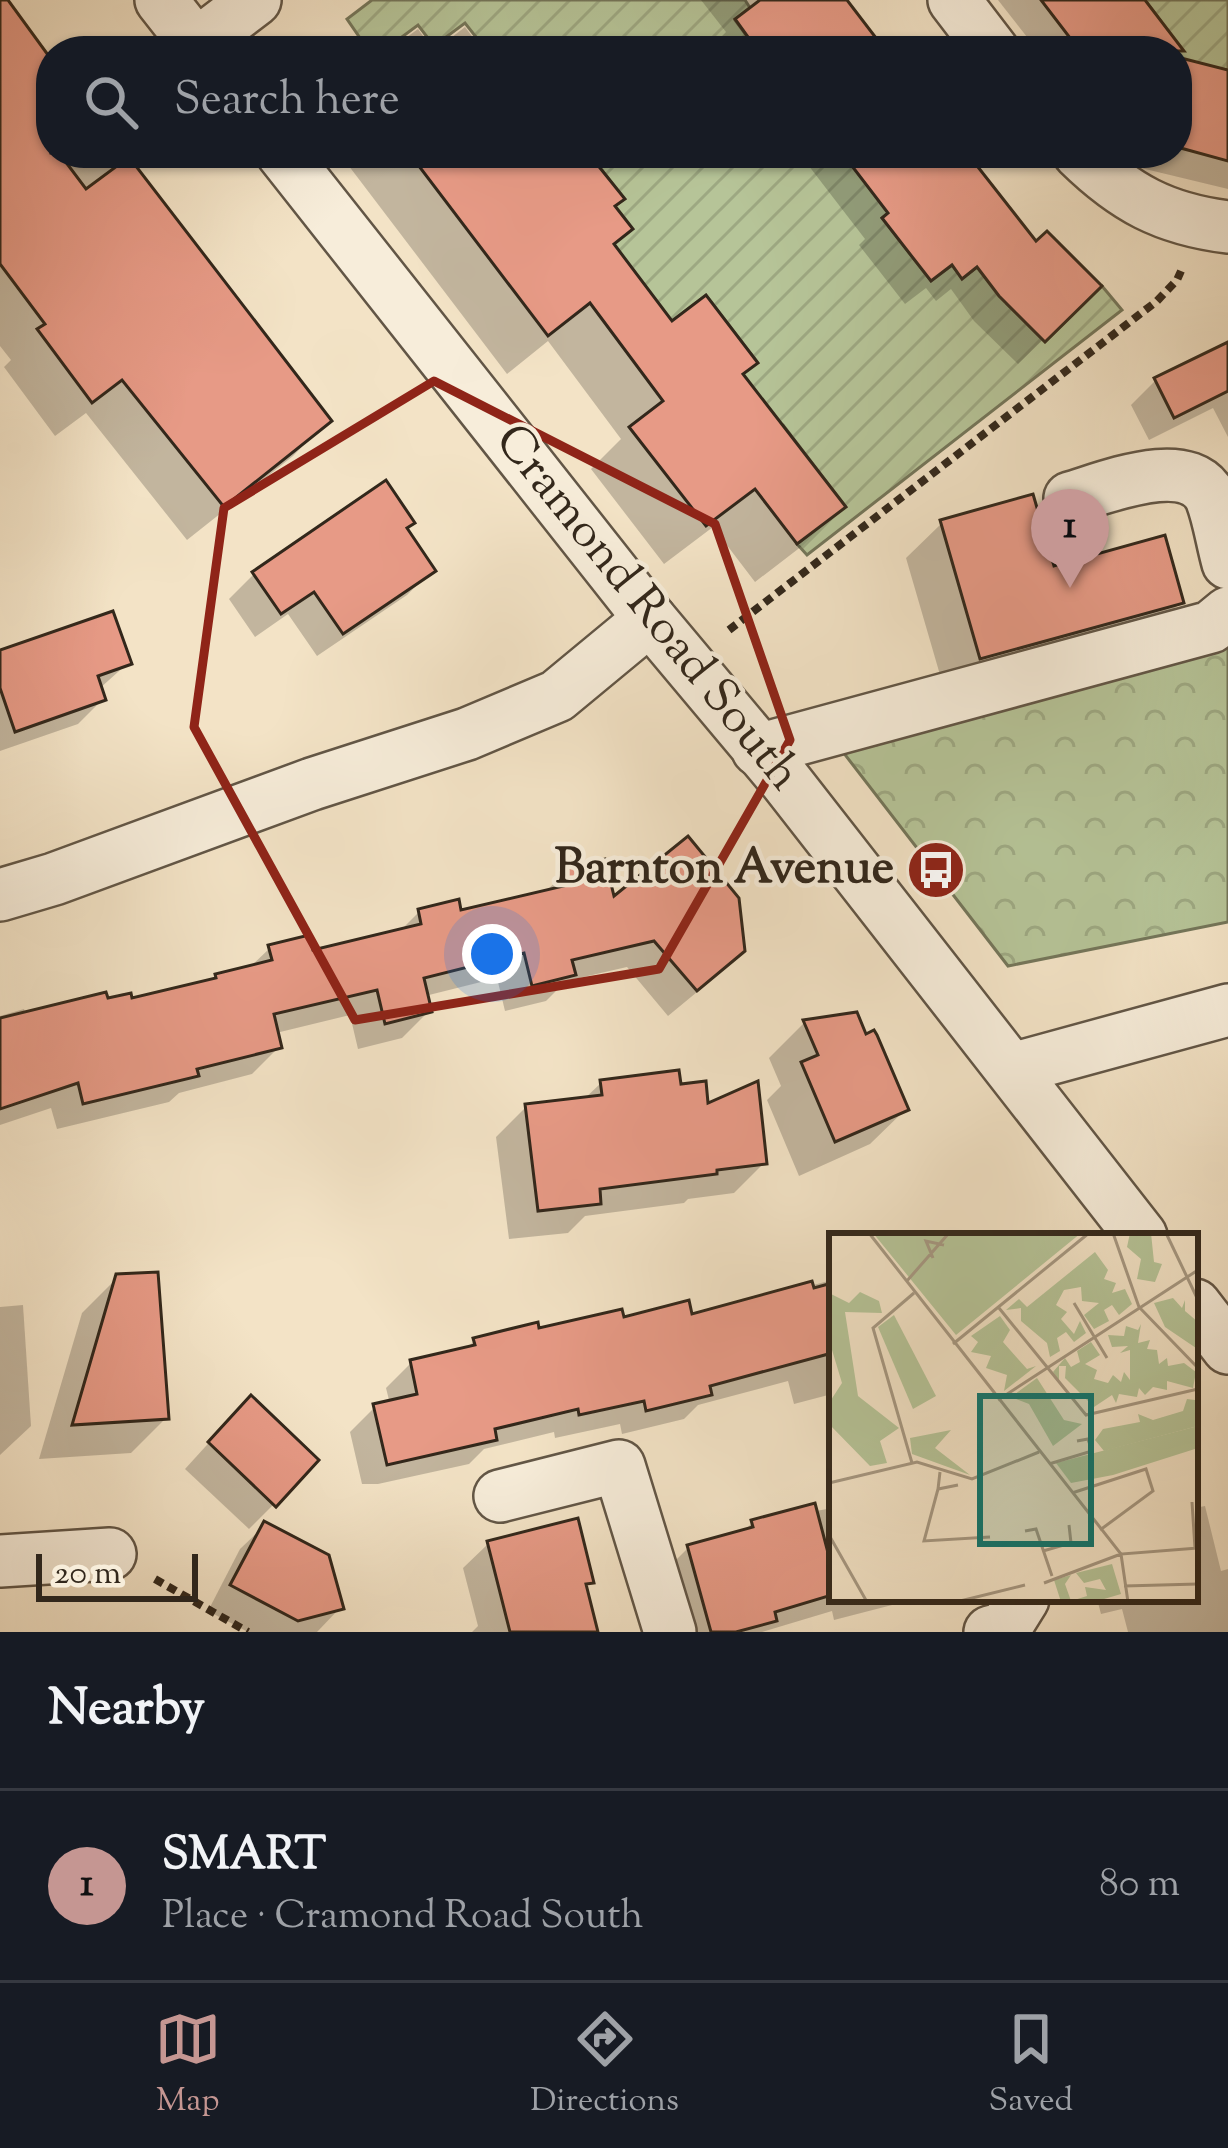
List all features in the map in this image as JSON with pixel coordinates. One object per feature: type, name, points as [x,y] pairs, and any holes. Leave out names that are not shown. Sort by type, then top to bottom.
[{"type":"street","points":[[161,0],[190,36]]},
{"type":"street","points":[[213,36],[255,0]]},
{"type":"street","points":[[954,0],[982,36]]},
{"type":"street","name":"Cramond Road South","points":[[294,168],[1140,1233]]},
{"type":"street","points":[[1097,168],[1126,192],[1165,214],[1215,225]]},
{"type":"street","points":[[1070,498],[1160,473],[1193,480],[1209,494],[1228,563]]},
{"type":"street","points":[[758,750],[1211,627],[1228,613]]},
{"type":"street","points":[[0,895],[467,734],[556,697],[650,619]]},
{"type":"street","points":[[1012,1069],[1228,1010]]},
{"type":"street","points":[[1198,1309],[1228,1348]]},
{"type":"street","points":[[500,1496],[619,1466],[670,1632]]},
{"type":"street","points":[[0,1561],[110,1554]]},
{"type":"street","points":[[990,1632],[1005,1628],[1021,1602]]},
{"type":"path","points":[[688,663],[1156,302],[1215,225]]},
{"type":"path","points":[[110,1554],[248,1632]]},
{"type":"highlighted area","points":[[434,381],[715,524],[790,740],[659,969],[355,1020],[194,727],[224,508]]},
{"type":"green space","points":[[372,0],[745,0],[750,8],[735,20],[747,36],[475,36],[465,23],[447,36],[426,36],[418,25],[403,36],[359,36],[347,19]]},
{"type":"green space","points":[[1145,0],[1228,0],[1228,70],[1192,66],[1192,36],[1150,33],[1162,23]]},
{"type":"green space","points":[[861,168],[903,201],[882,218],[931,281],[952,265],[962,278],[977,267],[1018,292],[1007,304],[1045,342],[1102,286],[1122,310],[807,555],[797,544],[845,506],[783,425],[711,399],[757,362],[706,295],[659,331],[600,254],[615,206],[624,199],[602,170]]},
{"type":"green space","points":[[1228,641],[1228,922],[1008,966],[836,743]]},
{"type":"building","points":[[0,0],[8,0],[36,38],[36,168],[70,168],[86,189],[114,168],[137,168],[332,421],[224,507],[122,380],[92,403],[37,329],[45,324],[0,264]]},
{"type":"building","points":[[760,0],[847,0],[875,36],[747,36],[735,19]]},
{"type":"building","points":[[1041,0],[1145,0],[1173,36],[1069,36]]},
{"type":"building","points":[[1192,61],[1228,70],[1228,161],[1192,151]]},
{"type":"building","points":[[420,168],[600,168],[625,199],[615,206],[633,229],[614,244],[672,321],[706,295],[758,363],[743,374],[846,507],[797,544],[755,489],[706,526],[629,427],[663,401],[590,303],[548,336]]},
{"type":"building","points":[[854,168],[979,168],[1036,241],[1047,231],[1102,286],[1045,342],[977,267],[962,279],[952,265],[931,281],[882,218],[888,213]]},
{"type":"building","points":[[1228,342],[1228,391],[1174,418],[1154,378]]},
{"type":"building","points":[[386,480],[415,523],[407,528],[436,571],[343,634],[314,592],[281,614],[252,572]]},
{"type":"building","points":[[1033,494],[1054,566],[1165,535],[1184,603],[980,659],[940,520]]},
{"type":"building","points":[[113,611],[132,664],[98,676],[106,700],[15,732],[0,688],[0,650]]},
{"type":"building","points":[[688,836],[739,898],[745,951],[697,991],[654,941],[572,960],[576,975],[532,986],[524,953],[424,978],[432,1012],[385,1024],[377,990],[274,1014],[282,1048],[197,1069],[199,1076],[83,1104],[78,1083],[0,1109],[0,1018],[106,992],[108,998],[131,993],[132,998],[216,978],[215,974],[272,960],[268,945],[309,935],[313,950],[421,924],[418,909],[459,899],[461,910],[568,885],[564,869],[605,859],[614,896]]},
{"type":"building","points":[[857,1012],[866,1034],[874,1030],[877,1035],[909,1110],[835,1142],[801,1062],[818,1055],[803,1020]]},
{"type":"building","points":[[679,1070],[681,1084],[706,1081],[708,1103],[758,1081],[767,1164],[600,1189],[601,1204],[538,1211],[525,1104],[602,1095],[600,1080]]},
{"type":"building","points":[[158,1272],[169,1419],[72,1425],[116,1274]]},
{"type":"building","points":[[812,1281],[814,1288],[829,1284],[829,1354],[710,1386],[712,1395],[646,1411],[644,1401],[579,1415],[578,1409],[495,1429],[497,1440],[387,1465],[373,1404],[417,1394],[410,1360],[475,1345],[473,1338],[538,1322],[539,1328],[622,1309],[624,1317],[689,1300],[692,1314]]},
{"type":"building","points":[[251,1395],[319,1460],[276,1507],[208,1442]]},
{"type":"building","points":[[815,1503],[829,1557],[829,1596],[775,1612],[777,1621],[736,1632],[711,1632],[687,1545],[753,1527],[751,1520]]},
{"type":"building","points":[[578,1518],[594,1583],[586,1584],[598,1632],[510,1632],[487,1541]]},
{"type":"building","points":[[264,1521],[329,1555],[344,1609],[298,1621],[230,1585]]},
{"type":"place","name":"SMART","points":[[1070,588]]},
{"type":"place","name":"Barnton Avenue","points":[[936,870]]}]
